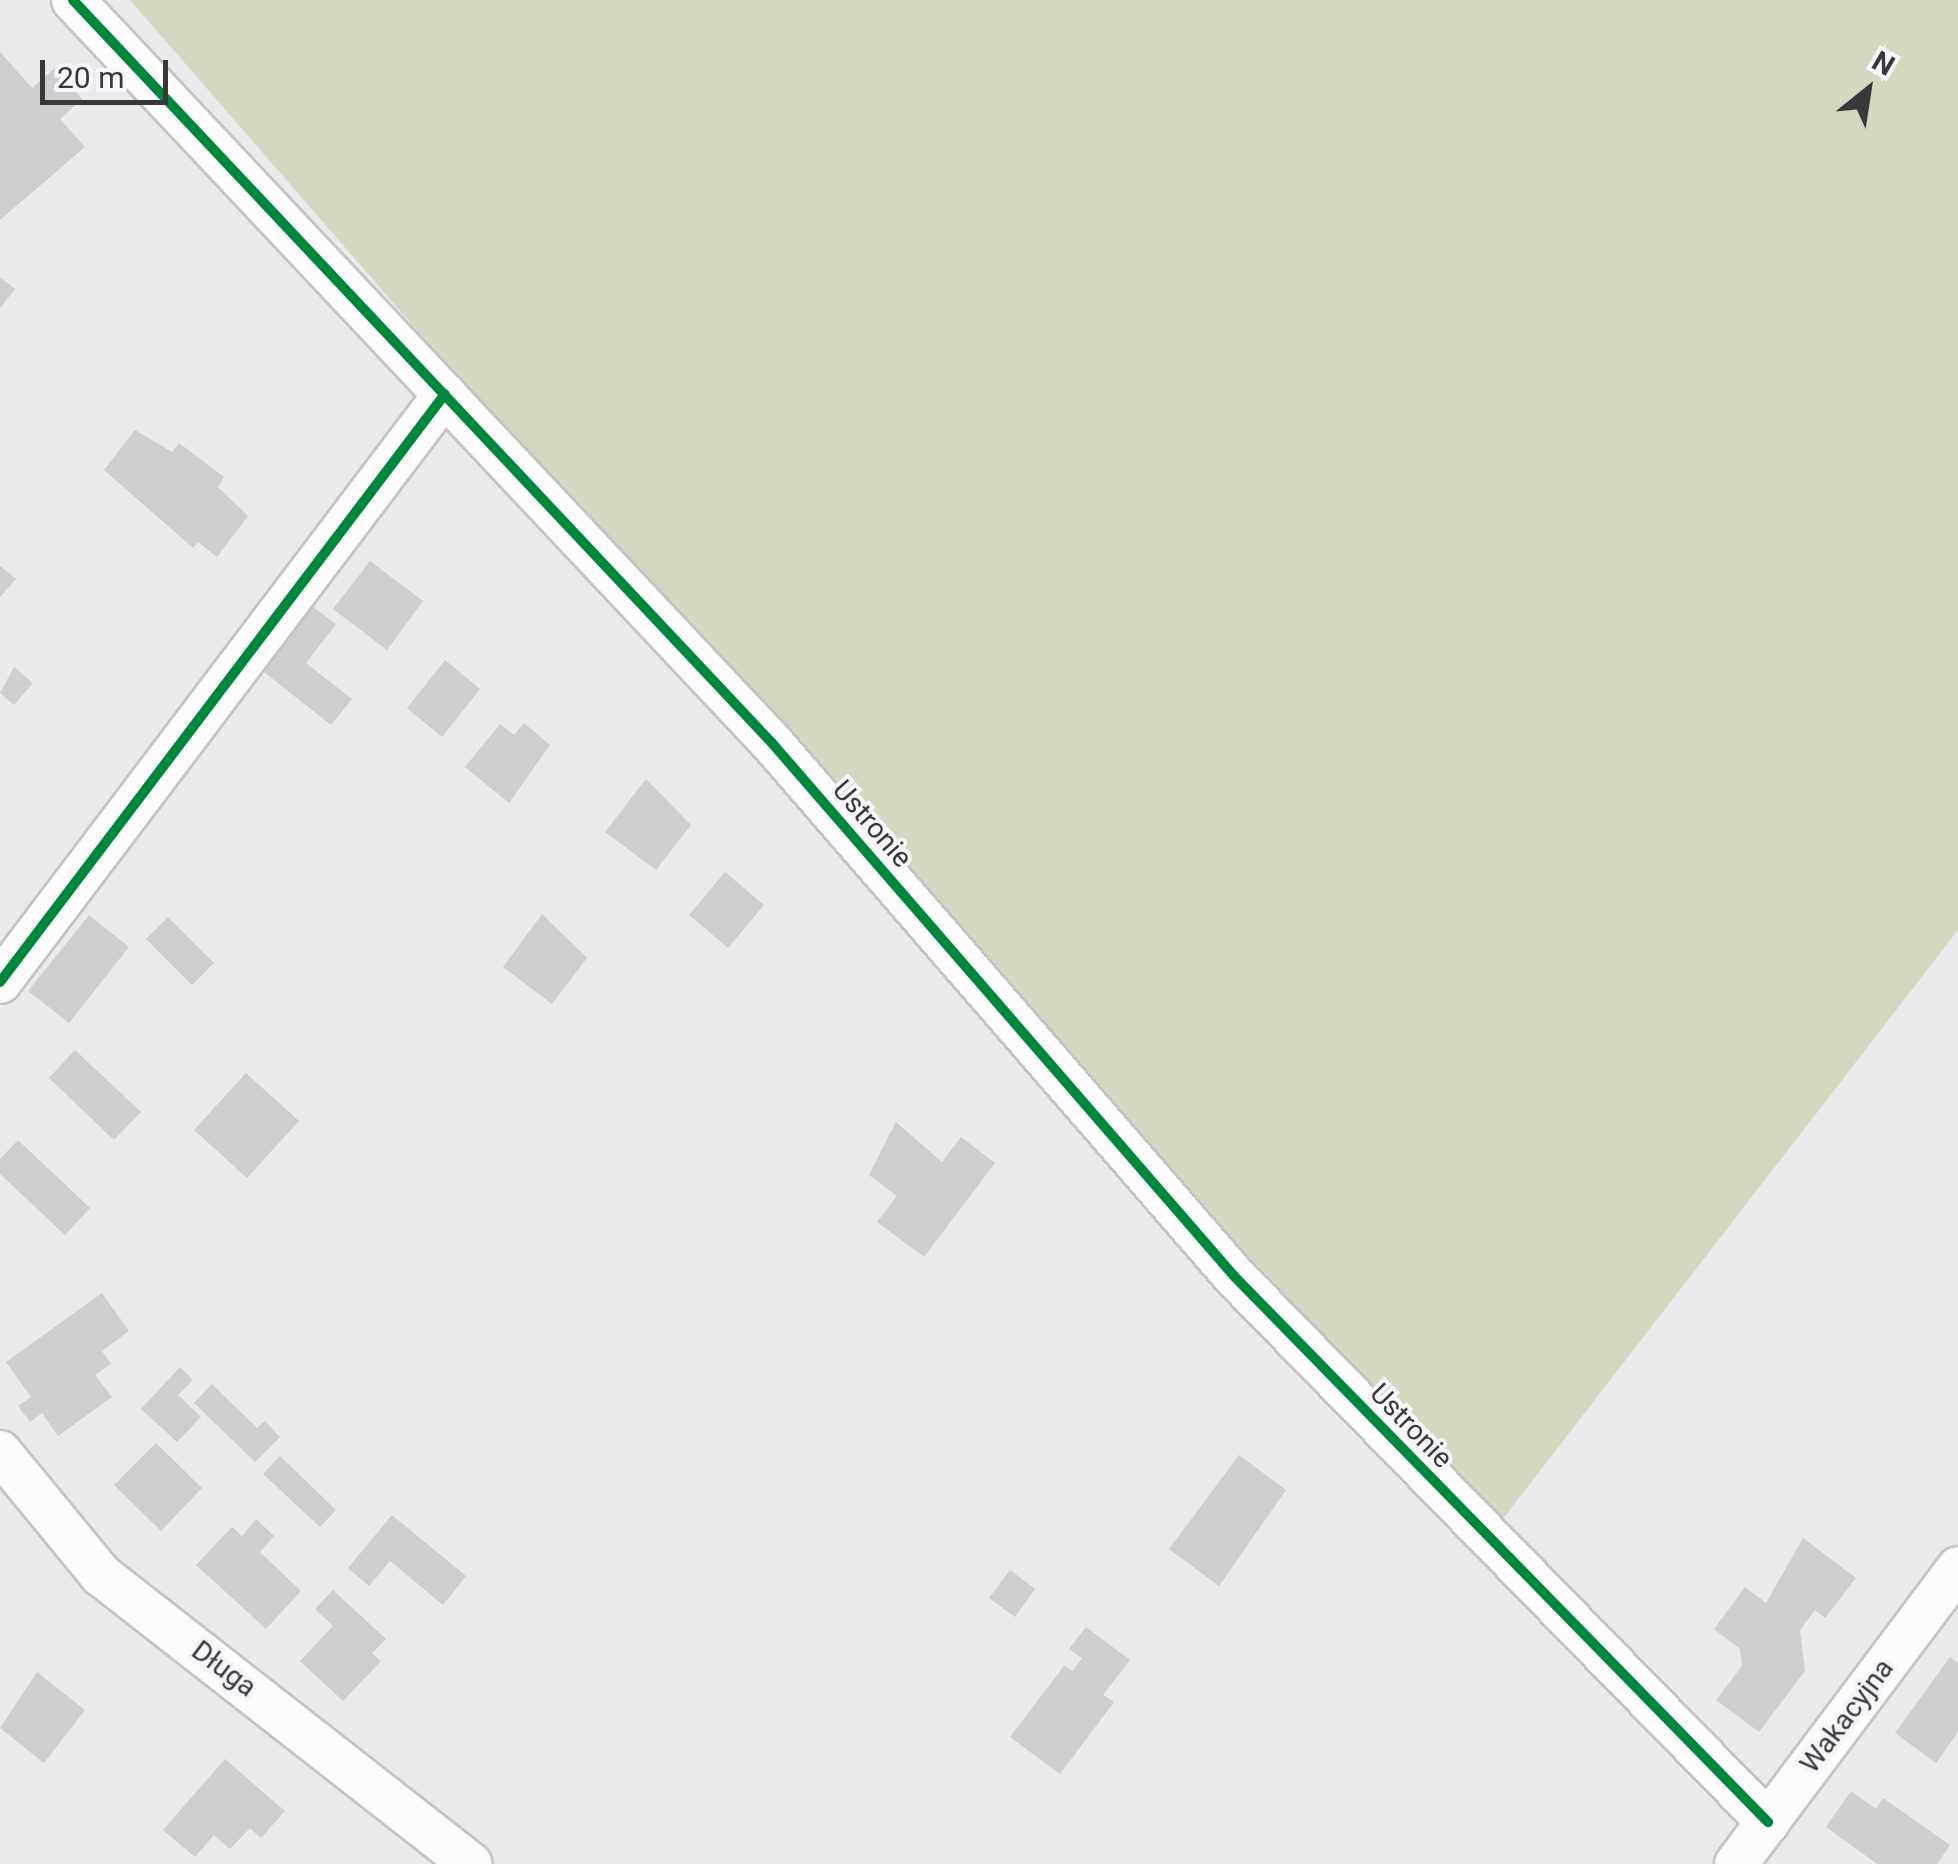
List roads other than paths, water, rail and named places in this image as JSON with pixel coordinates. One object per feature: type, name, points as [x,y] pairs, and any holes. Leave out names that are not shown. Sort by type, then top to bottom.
[{"type":"street","name":"Ustronie","points":[[73,0],[772,743],[1234,1276],[1768,1822]]},
{"type":"street","points":[[0,982],[444,394]]},
{"type":"street","name":"Długa","points":[[0,1452],[100,1575],[470,1864]]},
{"type":"street","name":"Wakacyjna","points":[[1736,1864],[1958,1568]]}]
